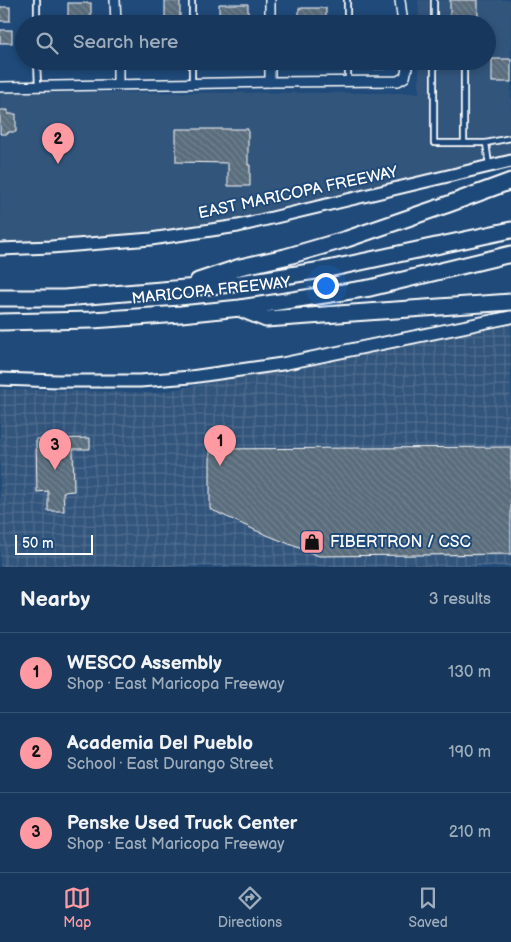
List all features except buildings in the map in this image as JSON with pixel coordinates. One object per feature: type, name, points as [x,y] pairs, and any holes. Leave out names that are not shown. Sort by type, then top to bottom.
[{"type":"highway","points":[[171,289],[240,267],[285,257],[347,239],[446,205],[511,180]]},
{"type":"highway","name":"MARICOPA FREEWAY","points":[[0,298],[64,298],[234,284],[328,269],[511,230]]},
{"type":"highway","name":"MARICOPA FREEWAY","points":[[0,322],[92,320],[240,308],[370,288],[511,254]]},
{"type":"highway","points":[[240,308],[266,319],[511,302]]},
{"type":"main road","name":"EAST MARICOPA FREEWAY","points":[[0,249],[50,248],[151,239],[238,226],[511,161]]},
{"type":"main road","points":[[0,379],[140,381],[191,377],[282,364],[511,318]]},
{"type":"street","points":[[115,0],[116,15]]},
{"type":"street","points":[[270,0],[270,15]]},
{"type":"street","points":[[400,0],[402,15]]},
{"type":"street","points":[[118,70],[118,85]]},
{"type":"street","points":[[270,70],[270,82]]},
{"type":"street","points":[[0,87],[270,82],[398,82],[405,77],[407,70]]},
{"type":"lane","points":[[37,0],[37,15]]},
{"type":"lane","points":[[192,0],[192,15]]},
{"type":"lane","points":[[347,0],[347,15]]},
{"type":"lane","points":[[434,0],[434,15]]},
{"type":"lane","points":[[37,70],[38,86]]},
{"type":"lane","points":[[192,70],[192,83]]},
{"type":"lane","points":[[348,70],[348,82]]},
{"type":"lane","points":[[434,70],[434,143],[486,143],[511,138]]},
{"type":"lane","points":[[464,70],[464,143]]},
{"type":"lane","points":[[486,143],[489,166]]},
{"type":"shaded area","points":[[418,0],[511,0],[511,157],[282,211],[189,228],[116,236],[0,243],[0,92],[419,93],[419,70],[496,70],[496,15],[419,15]]},
{"type":"shaded area","points":[[511,324],[511,567],[0,567],[0,389],[156,393]]},
{"type":"place","name":"Academia Del Pueblo","points":[[58,164]]},
{"type":"place","name":"WESCO Assembly","points":[[220,466]]},
{"type":"place","name":"Penske Used Truck Center","points":[[55,470]]},
{"type":"place","name":"FIBERTRON / CSC","points":[[312,542]]}]
